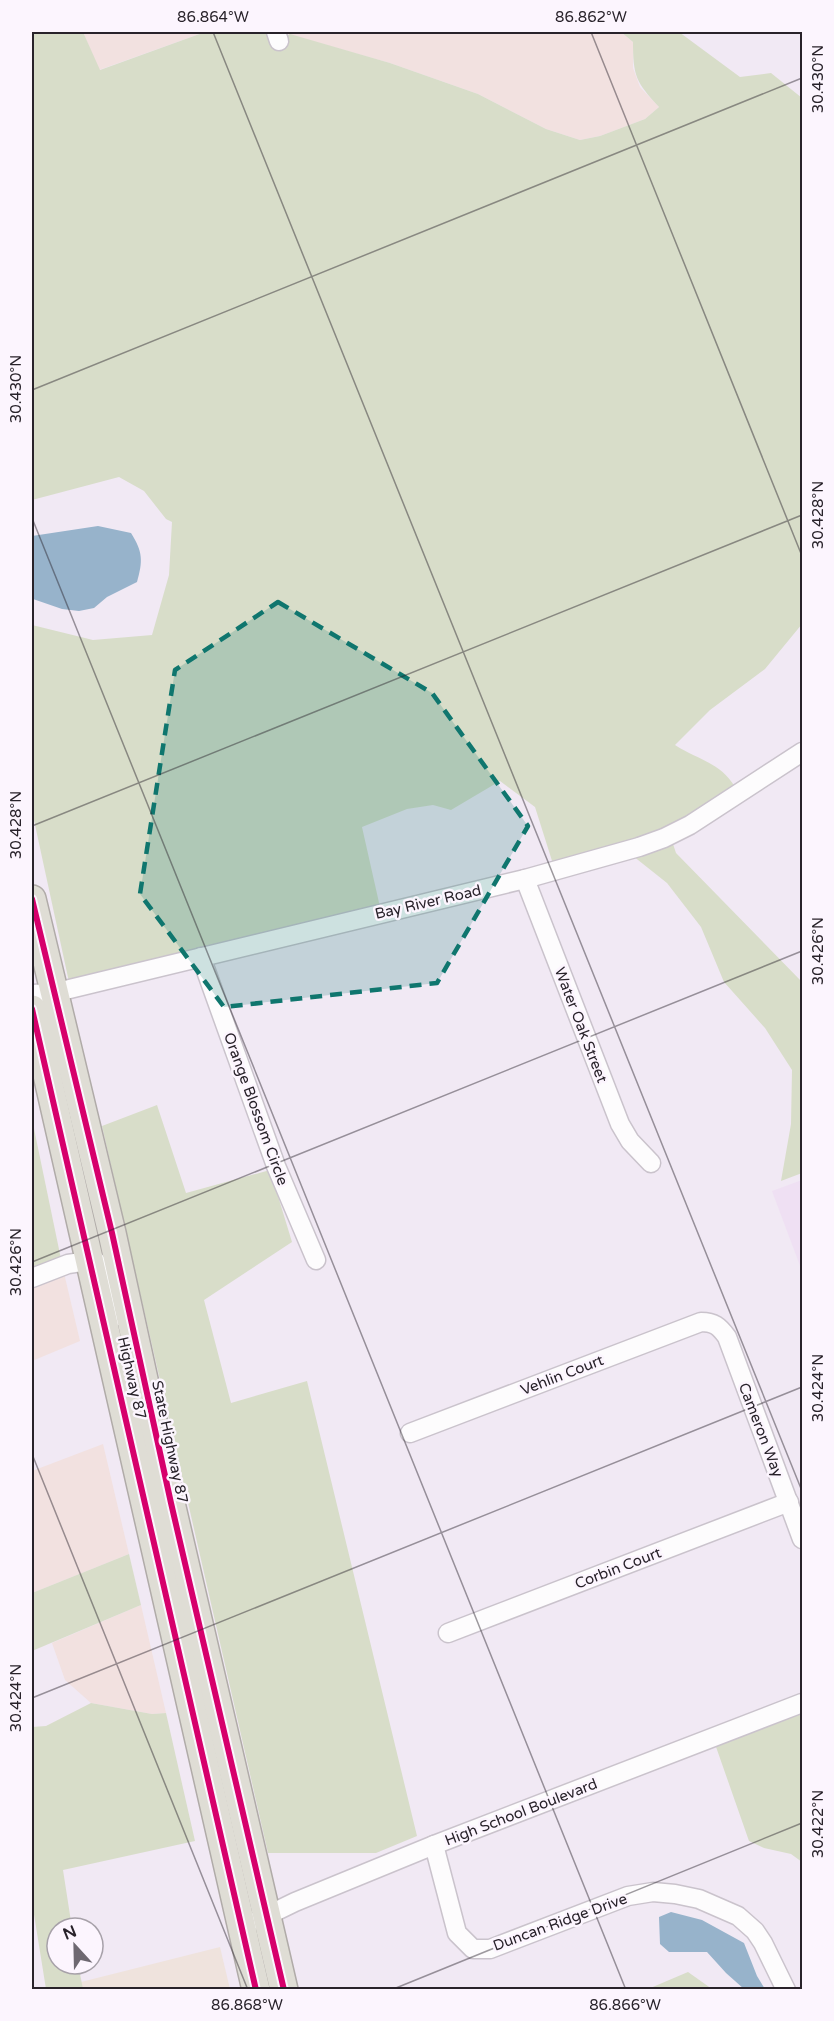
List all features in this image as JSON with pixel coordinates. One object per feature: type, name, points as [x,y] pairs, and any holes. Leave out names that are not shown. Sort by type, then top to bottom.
[{"type":"highway","name":"State Highway 87","points":[[32,899],[39,999],[112,1233],[171,1503],[284,1989]]},
{"type":"highway","points":[[39,999],[89,1261],[256,1989]]},
{"type":"street","name":"Bay River Road","points":[[39,999],[201,957],[525,879],[664,838],[800,760]]},
{"type":"street","name":"Water Oak Street","points":[[525,879],[620,1124],[630,1141],[651,1163]]},
{"type":"street","name":"Orange Blossom Circle","points":[[201,957],[276,1166],[316,1260]]},
{"type":"street","name":"Highway 87","points":[[89,1261],[95,1260],[107,1275],[145,1433],[171,1503]]},
{"type":"street","points":[[32,1278],[68,1264],[89,1261]]},
{"type":"street","name":"Vehlin Court","points":[[410,1433],[701,1322],[715,1324]]},
{"type":"street","name":"Cameron Way","points":[[715,1324],[727,1337],[802,1539]]},
{"type":"street","name":"Corbin Court","points":[[448,1633],[789,1502]]},
{"type":"street","name":"High School Boulevard","points":[[242,1925],[434,1845],[802,1703]]},
{"type":"street","name":"Duncan Ridge Drive","points":[[434,1845],[457,1933],[473,1948],[490,1949],[628,1896],[652,1892],[675,1894],[699,1899],[738,1916],[759,1937],[786,1989]]},
{"type":"highlighted area","points":[[278,602],[432,693],[528,826],[437,983],[224,1007],[140,894],[175,670]]},
{"type":"shaded area","points":[[83,32],[205,32],[99,70]]},
{"type":"shaded area","points":[[284,32],[621,32],[633,42],[633,68],[640,87],[659,107],[645,119],[600,136],[580,140],[546,129],[478,94],[390,63]]},
{"type":"shaded area","points":[[802,1180],[802,1271],[772,1191]]},
{"type":"shaded area","points":[[64,1273],[80,1341],[32,1361],[32,1286]]},
{"type":"shaded area","points":[[103,1444],[129,1554],[32,1593],[32,1471]]},
{"type":"shaded area","points":[[141,1605],[166,1713],[152,1714],[91,1703],[65,1680],[52,1643]]},
{"type":"shaded area","points":[[220,1947],[230,1989],[83,1990],[81,1982]]},
{"type":"green space","points":[[32,32],[83,32],[100,70],[205,32],[269,32],[276,49],[287,45],[284,37],[290,34],[390,63],[478,94],[546,129],[580,140],[600,136],[645,119],[659,107],[637,78],[633,42],[621,32],[679,32],[740,77],[771,73],[802,98],[802,624],[765,669],[710,710],[675,745],[723,772],[735,787],[661,832],[553,864],[535,807],[500,781],[451,810],[433,805],[407,809],[362,827],[380,907],[69,982],[32,811],[32,625],[93,640],[152,635],[169,575],[172,522],[166,519],[144,491],[119,477],[32,500]]},
{"type":"green space","points":[[687,834],[673,844],[676,853],[802,982],[802,1173],[781,1181],[791,1124],[792,1070],[765,1028],[724,982],[701,927],[667,883],[633,856]]},
{"type":"green space","points":[[157,1105],[186,1193],[270,1170],[292,1242],[204,1300],[231,1403],[307,1381],[417,1836],[376,1853],[268,1853],[102,1126]]},
{"type":"green space","points":[[32,1119],[61,1259],[32,1270]]},
{"type":"green space","points":[[129,1554],[141,1605],[32,1651],[32,1593]]},
{"type":"green space","points":[[91,1703],[152,1714],[166,1713],[195,1841],[63,1870],[70,1916],[45,1916],[45,1976],[80,1976],[83,1989],[46,1989],[32,1902],[32,1727],[46,1726]]},
{"type":"green space","points":[[802,1711],[802,1862],[791,1854],[764,1848],[749,1841],[715,1744]]},
{"type":"green space","points":[[688,1972],[712,1989],[648,1989]]},
{"type":"water","points":[[98,526],[131,533],[141,557],[137,582],[107,597],[94,608],[79,611],[62,609],[33,599],[32,536]]},
{"type":"water","points":[[671,1912],[702,1920],[744,1943],[757,1976],[765,1989],[744,1989],[707,1952],[669,1952],[660,1944],[659,1917]]},
{"type":"cycle path","points":[[32,899],[112,1233],[171,1503],[284,1990]]},
{"type":"cycle path","points":[[32,1009],[256,1990]]}]
